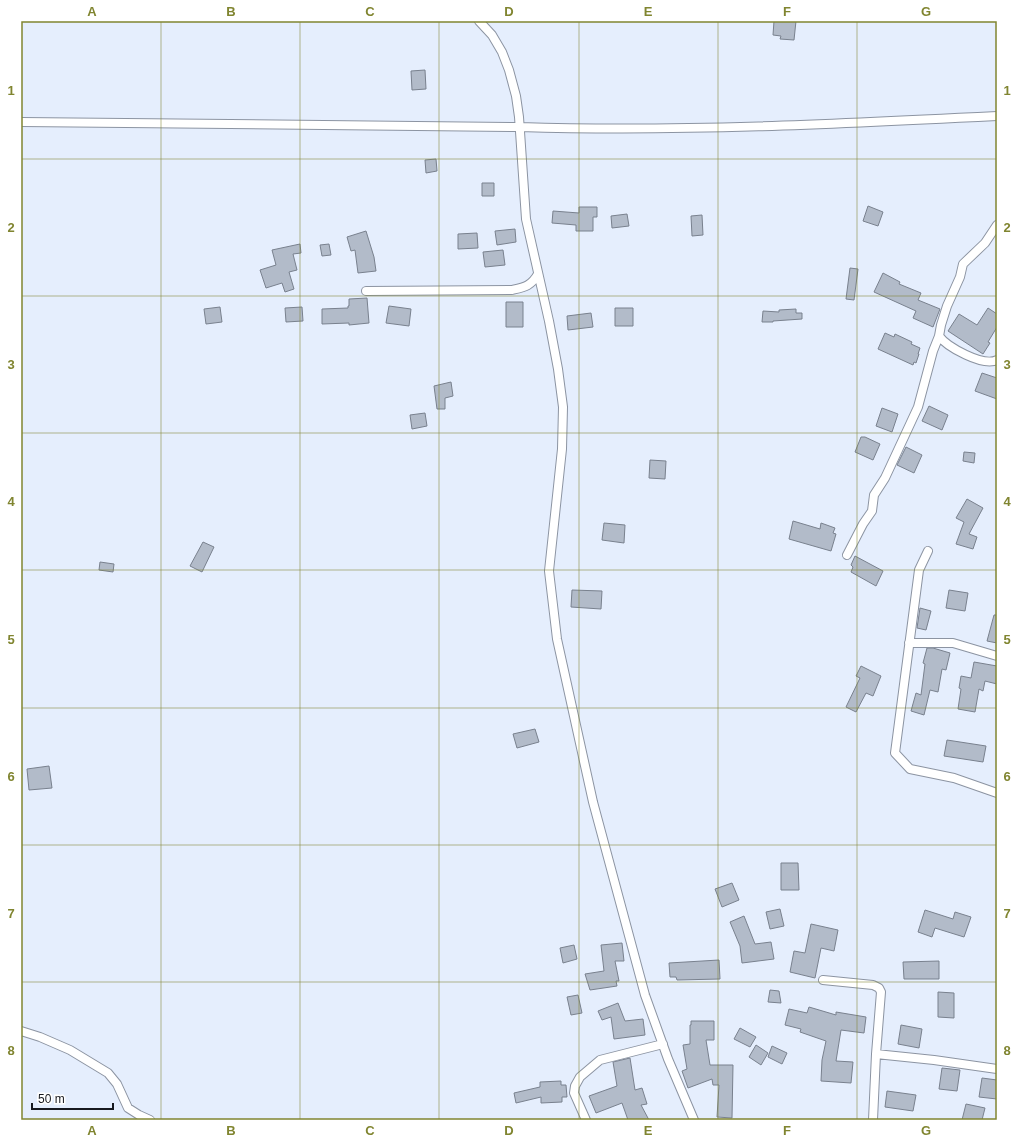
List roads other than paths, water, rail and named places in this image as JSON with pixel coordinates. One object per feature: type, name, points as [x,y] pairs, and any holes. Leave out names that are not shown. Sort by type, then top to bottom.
[{"type":"street","points":[[479,21],[492,35],[502,52],[509,70],[516,96],[520,127],[526,219],[558,369],[563,407],[562,449],[549,571],[557,639],[593,802],[645,995],[694,1120]]},
{"type":"street","points":[[21,122],[595,129],[728,128],[997,116]]},
{"type":"street","points":[[847,555],[863,524],[872,511],[874,495],[885,478],[918,407],[943,319],[960,277],[963,264],[985,243],[997,225]]},
{"type":"street","points":[[366,291],[512,290],[526,287],[534,282],[538,274]]},
{"type":"street","points":[[939,336],[942,341],[965,354],[985,362],[994,362],[997,360]]},
{"type":"street","points":[[928,551],[919,570],[895,753],[910,769],[954,778],[997,793]]},
{"type":"street","points":[[909,643],[953,643],[997,656]]},
{"type":"street","points":[[823,980],[873,985],[879,988],[881,992],[873,1120]]},
{"type":"street","points":[[21,1032],[40,1037],[70,1050],[108,1073],[117,1084],[128,1108],[150,1120]]},
{"type":"street","points":[[586,1120],[574,1093],[575,1086],[580,1077],[600,1060],[663,1044]]},
{"type":"street","points":[[876,1054],[997,1069]]}]
